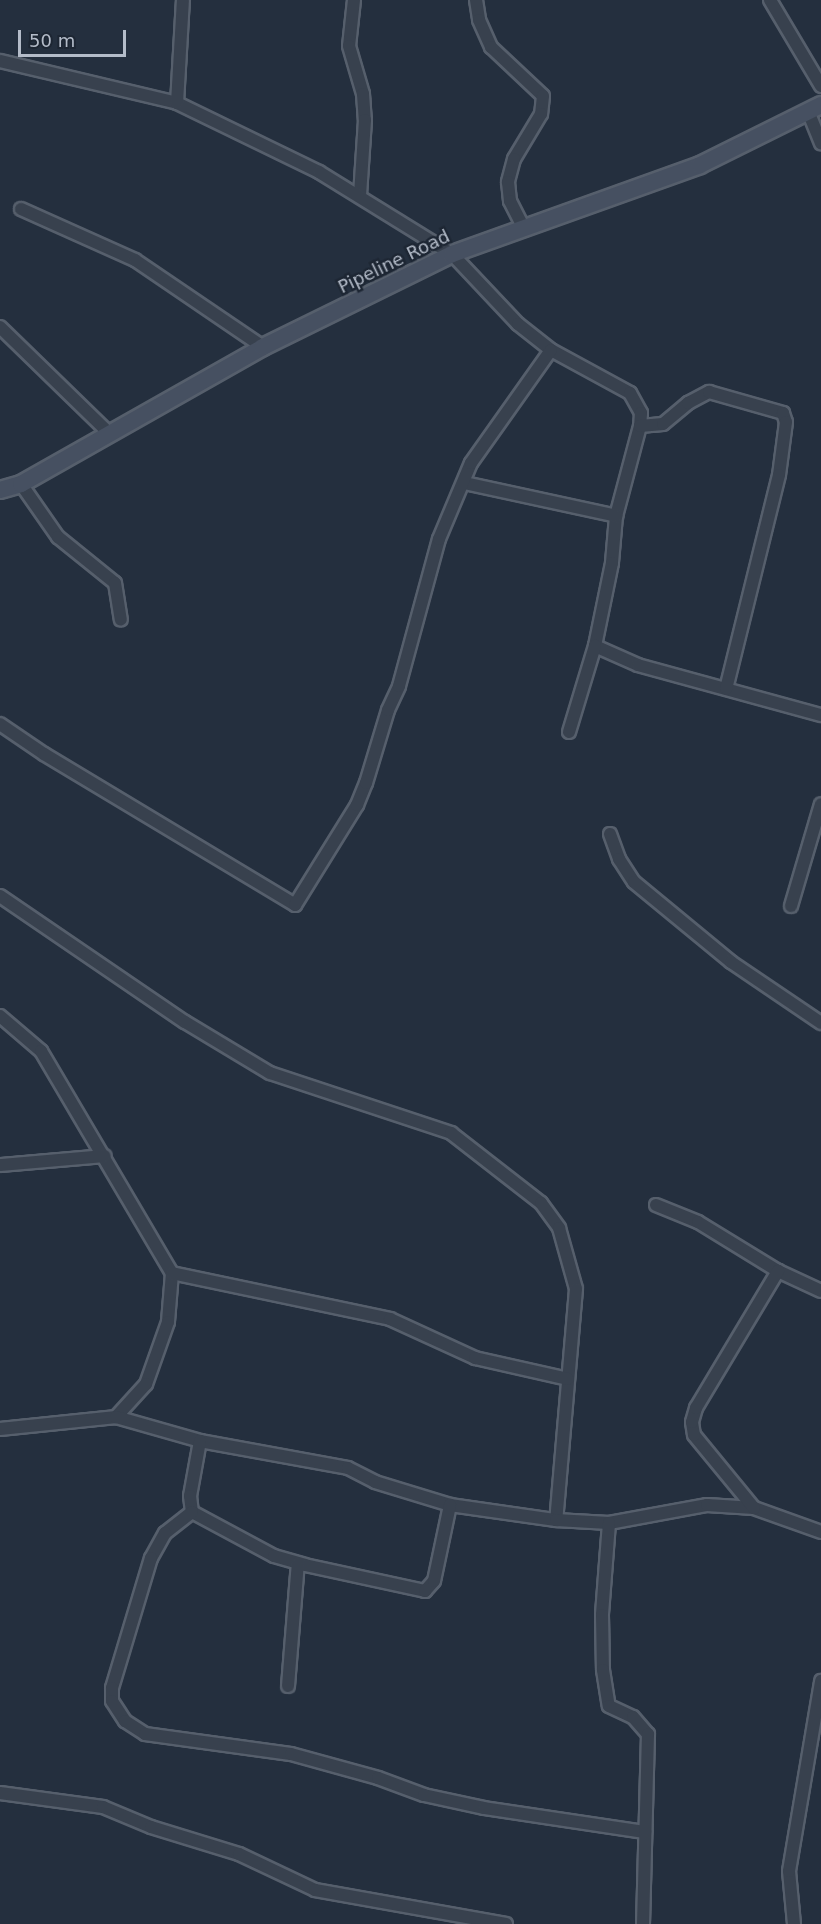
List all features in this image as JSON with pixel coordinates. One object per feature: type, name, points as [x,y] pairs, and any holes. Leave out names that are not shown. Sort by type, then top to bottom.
[{"type":"street","points":[[177,103],[183,0]]},
{"type":"street","points":[[354,0],[349,46],[363,94],[365,120],[360,196]]},
{"type":"street","points":[[476,0],[491,47],[543,96],[541,114],[514,159],[508,182],[510,201],[524,228]]},
{"type":"street","points":[[770,0],[821,86]]},
{"type":"street","points":[[0,61],[177,103],[360,196],[452,254],[518,324],[551,350],[630,393],[641,413],[640,426],[616,516],[612,563],[595,646],[569,732]]},
{"type":"street","points":[[814,108],[821,144]]},
{"type":"street","name":"Pipeline Road","points":[[0,490],[21,484],[263,347],[452,254],[700,165],[814,108]]},
{"type":"street","points":[[21,209],[135,260],[263,347]]},
{"type":"street","points":[[0,327],[109,433]]},
{"type":"street","points":[[0,724],[44,754],[295,905],[357,805],[387,710],[399,686],[439,538],[471,463],[551,350]]},
{"type":"street","points":[[640,426],[663,424],[688,403],[709,392],[783,414],[786,422],[779,475],[726,689]]},
{"type":"street","points":[[464,483],[616,516]]},
{"type":"street","points":[[21,484],[58,537],[115,583],[121,602],[120,620]]},
{"type":"street","points":[[595,646],[638,665],[821,715]]},
{"type":"street","points":[[791,906],[821,804]]},
{"type":"street","points":[[610,834],[619,859],[634,882],[730,962],[821,1023]]},
{"type":"street","points":[[0,896],[185,1022],[270,1073],[452,1133],[541,1203],[559,1228],[576,1289],[556,1520]]},
{"type":"street","points":[[0,1016],[41,1051],[172,1273],[168,1322],[146,1384],[116,1417]]},
{"type":"street","points":[[0,1165],[105,1156]]},
{"type":"street","points":[[656,1205],[698,1222],[778,1271],[821,1291]]},
{"type":"street","points":[[754,1508],[694,1435],[692,1422],[696,1408],[778,1271]]},
{"type":"street","points":[[172,1273],[390,1319],[476,1358],[568,1378]]},
{"type":"street","points":[[0,1429],[116,1417],[200,1441],[348,1468],[375,1482],[450,1505],[556,1520],[609,1523],[707,1505],[754,1508],[821,1532]]},
{"type":"street","points":[[192,1512],[190,1496],[200,1441]]},
{"type":"street","points":[[192,1512],[274,1556],[425,1591],[434,1581],[450,1505]]},
{"type":"street","points":[[192,1512],[165,1533],[151,1558],[112,1688],[112,1701],[125,1721],[145,1734],[291,1754],[378,1778],[424,1795],[484,1808],[645,1832]]},
{"type":"street","points":[[609,1523],[602,1615],[603,1670],[609,1706],[633,1717],[648,1734],[643,1924]]},
{"type":"street","points":[[288,1686],[298,1563]]},
{"type":"street","points":[[794,1924],[789,1871],[821,1681]]},
{"type":"street","points":[[0,1793],[113,1810],[151,1827],[254,1859],[315,1890],[506,1924]]}]
